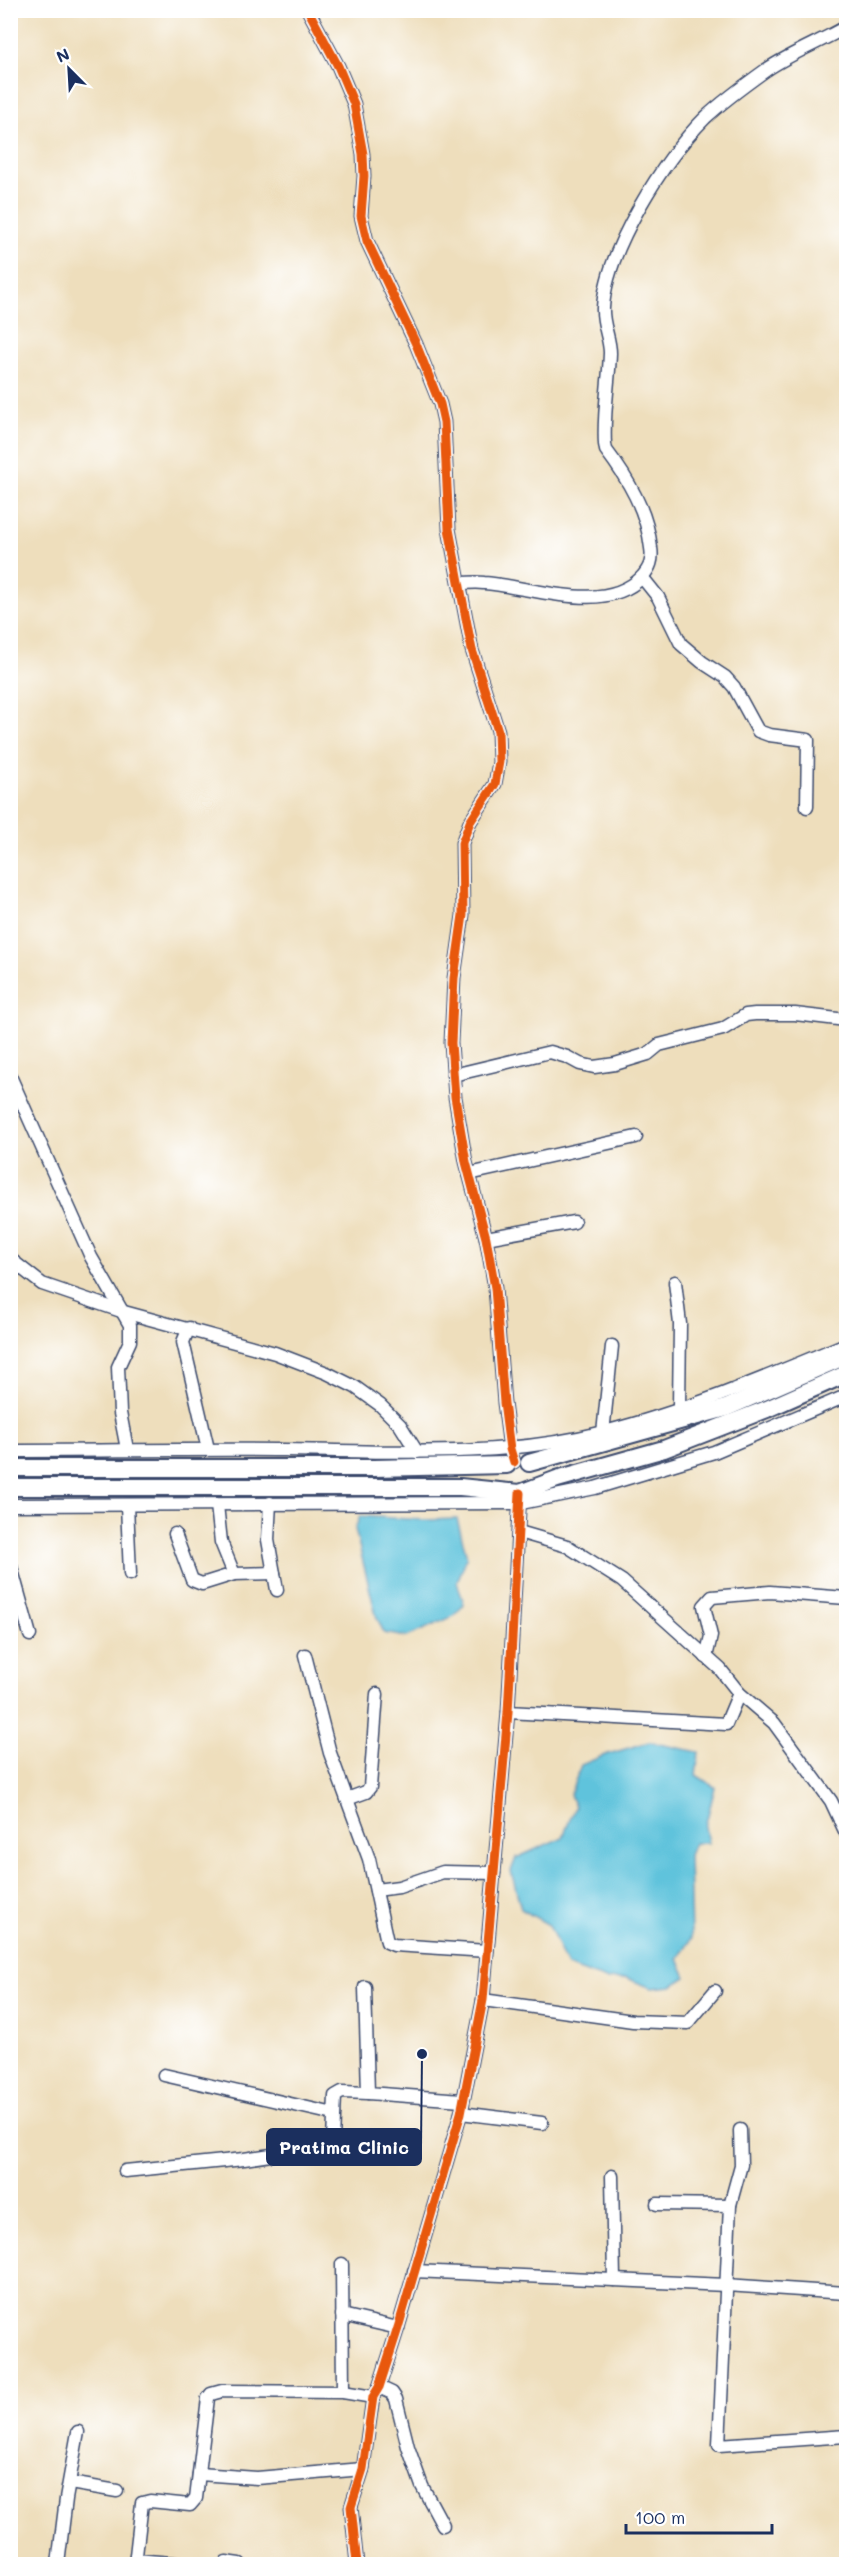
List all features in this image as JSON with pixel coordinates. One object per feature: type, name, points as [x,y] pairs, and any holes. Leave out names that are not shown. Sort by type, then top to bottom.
[{"type":"highway","points":[[10,1468],[374,1468],[515,1460],[726,1408],[846,1356]]},
{"type":"highway","points":[[10,1487],[460,1487],[521,1493],[664,1449],[767,1409],[846,1374]]},
{"type":"highway","points":[[515,1460],[503,1477],[521,1493]]},
{"type":"highway","points":[[515,1460],[535,1472],[521,1493]]},
{"type":"street","points":[[308,10],[338,66],[354,104],[363,154],[361,216],[367,242],[416,344],[440,404],[444,422],[450,528],[472,650],[495,717],[500,762],[495,784],[470,822],[462,843],[463,915],[452,1013],[453,1075],[469,1174],[486,1238],[495,1288],[515,1460]]},
{"type":"street","points":[[461,583],[484,583],[563,595],[592,596],[614,594],[635,584],[648,571],[653,559],[641,506],[606,450],[605,444],[610,345],[603,310],[607,280],[630,225],[645,199],[692,133],[728,99],[784,58],[846,27]]},
{"type":"street","points":[[832,35],[846,36]]},
{"type":"street","points":[[642,577],[658,597],[681,644],[734,687],[761,734],[808,740],[807,807]]},
{"type":"street","points":[[453,1075],[550,1052],[594,1067],[615,1064],[648,1054],[659,1045],[723,1029],[746,1016],[755,1014],[795,1014],[846,1020]]},
{"type":"street","points":[[10,1076],[91,1257],[124,1312],[131,1332],[130,1341],[118,1367],[120,1413],[127,1449]]},
{"type":"street","points":[[469,1174],[636,1137]]},
{"type":"street","points":[[486,1238],[574,1222]]},
{"type":"street","points":[[10,1259],[42,1284],[124,1312],[274,1353],[327,1372],[355,1387],[380,1405],[400,1425],[417,1452]]},
{"type":"street","points":[[675,1282],[680,1324],[679,1408]]},
{"type":"street","points":[[189,1329],[183,1342],[208,1449]]},
{"type":"street","points":[[10,1438],[12,1451],[208,1449],[417,1452],[515,1460],[754,1382],[846,1344]]},
{"type":"street","points":[[603,1433],[612,1346]]},
{"type":"street","points":[[10,1505],[217,1505],[595,1488],[714,1452],[846,1396]]},
{"type":"street","points":[[357,2565],[351,2507],[363,2469],[376,2392],[398,2328],[461,2107],[483,2000],[508,1712],[521,1493]]},
{"type":"street","points":[[270,1503],[268,1540],[277,1590]]},
{"type":"street","points":[[127,1505],[130,1574]]},
{"type":"street","points":[[217,1505],[221,1542],[234,1574]]},
{"type":"street","points":[[519,1532],[567,1546],[622,1581],[720,1669],[739,1693],[774,1723],[831,1800],[846,1833]]},
{"type":"street","points":[[175,1534],[192,1580],[202,1584],[234,1574],[274,1572]]},
{"type":"street","points":[[10,1563],[30,1635]]},
{"type":"street","points":[[706,1658],[711,1636],[704,1606],[712,1597],[770,1592],[846,1598]]},
{"type":"street","points":[[305,1655],[330,1753],[369,1859],[387,1942],[394,1945],[487,1950]]},
{"type":"street","points":[[508,1712],[726,1724],[739,1693]]},
{"type":"street","points":[[347,1799],[366,1792],[370,1786],[377,1694]]},
{"type":"street","points":[[376,1890],[399,1887],[443,1872],[494,1873]]},
{"type":"street","points":[[365,1986],[368,2093]]},
{"type":"street","points":[[483,2000],[633,2022],[688,2024],[715,1991]]},
{"type":"street","points":[[164,2075],[334,2114]]},
{"type":"street","points":[[125,2171],[244,2159],[324,2147],[333,2140],[335,2096],[342,2092],[368,2093],[461,2107],[542,2123]]},
{"type":"street","points":[[740,2130],[741,2165],[730,2205],[719,2445],[846,2436]]},
{"type":"street","points":[[612,2176],[614,2280]]},
{"type":"street","points":[[657,2204],[730,2205]]},
{"type":"street","points":[[342,2264],[343,2392]]},
{"type":"street","points":[[414,2271],[726,2284],[846,2293]]},
{"type":"street","points":[[342,2315],[398,2328]]},
{"type":"street","points":[[184,2565],[135,2562],[142,2503],[150,2501],[190,2505],[196,2499],[208,2398],[211,2394],[222,2391],[392,2393],[396,2398],[408,2447],[422,2486],[443,2525]]},
{"type":"street","points":[[58,2565],[66,2499],[78,2432]]},
{"type":"street","points":[[199,2474],[257,2478],[363,2469]]},
{"type":"street","points":[[70,2483],[117,2491]]},
{"type":"street","points":[[226,2562],[240,2565]]},
{"type":"water","points":[[360,1516],[424,1520],[457,1519],[467,1557],[457,1582],[464,1604],[454,1616],[407,1637],[384,1633],[376,1615],[355,1529]]},
{"type":"water","points":[[649,1742],[699,1752],[696,1775],[715,1787],[705,1827],[708,1843],[694,1843],[689,1855],[691,1939],[678,1959],[686,1977],[672,1986],[652,1988],[626,1978],[606,1980],[567,1966],[549,1925],[521,1909],[511,1871],[516,1858],[563,1837],[575,1807],[570,1795],[581,1765]]},
{"type":"cycle path","points":[[308,10],[338,66],[354,104],[363,154],[361,216],[367,241],[416,344],[440,404],[444,422],[449,529],[472,650],[498,731],[499,762],[495,784],[470,822],[462,843],[463,915],[454,978],[451,1043],[455,1097],[466,1162],[486,1238],[495,1288],[504,1403],[514,1462]]},
{"type":"cycle path","points":[[357,2564],[351,2507],[363,2469],[373,2397],[379,2387],[398,2328],[461,2113],[483,2000],[508,1712],[520,1493]]},
{"type":"place","name":"Pratima Clinic","points":[[422,2054]]}]
